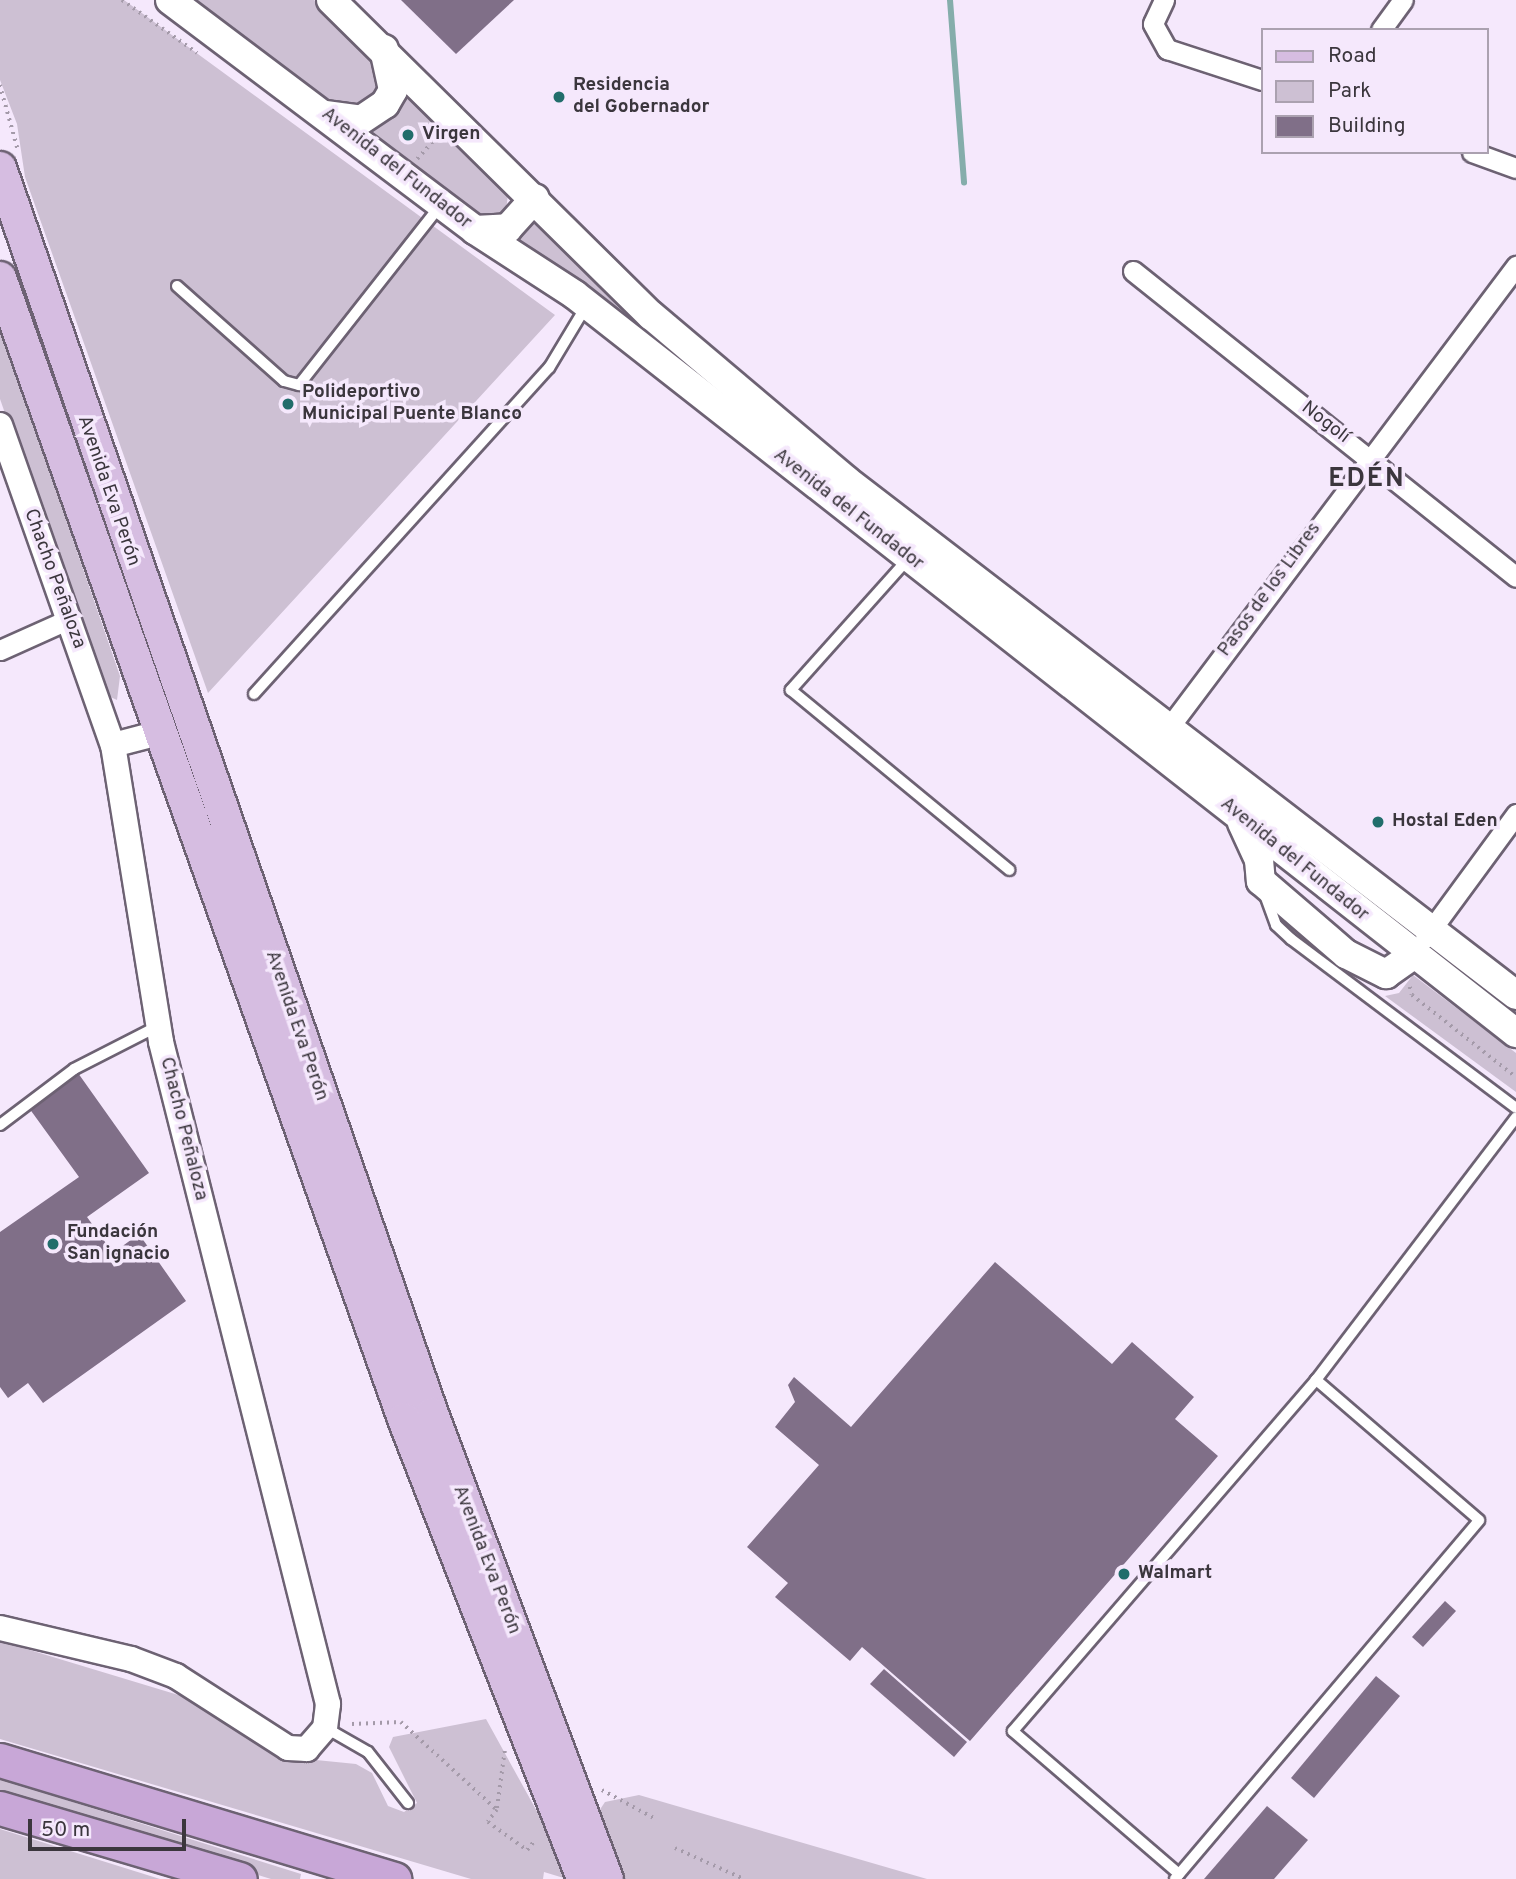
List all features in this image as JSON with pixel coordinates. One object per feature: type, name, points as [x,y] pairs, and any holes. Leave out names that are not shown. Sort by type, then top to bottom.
[{"type":"highway","points":[[0,1760],[394,1879]]},
{"type":"highway","points":[[0,1808],[240,1879]]},
{"type":"main road","name":"Avenida del Fundador","points":[[170,0],[475,230],[587,304],[909,558],[1431,930],[1516,995]]},
{"type":"main road","name":"Avenida del Fundador","points":[[343,4],[453,119],[652,316],[846,481],[1161,738],[1238,816],[1412,956],[1516,1033]]},
{"type":"main road","points":[[324,114],[345,122],[375,115],[393,90],[384,49]]},
{"type":"main road","name":"Avenida Eva Perón","points":[[0,168],[427,1400],[607,1879]]},
{"type":"main road","points":[[475,230],[508,228],[535,198]]},
{"type":"main road","name":"Avenida Eva Perón","points":[[0,278],[163,732],[404,1419],[583,1879]]},
{"type":"main road","points":[[1238,816],[1259,860],[1261,881],[1371,971],[1395,973],[1412,956]]},
{"type":"street","points":[[1164,0],[1153,24],[1167,50],[1260,79]]},
{"type":"street","points":[[1382,28],[1403,0]]},
{"type":"street","points":[[1478,154],[1516,167]]},
{"type":"street","name":"Pasos de los Libres","points":[[1161,738],[1368,456],[1516,266]]},
{"type":"street","name":"Nogolí","points":[[1132,271],[1368,456],[1516,577]]},
{"type":"street","name":"Chacho Peñaloza","points":[[0,425],[113,745],[158,1026],[328,1704],[325,1728]]},
{"type":"street","points":[[0,650],[67,620]]},
{"type":"street","points":[[113,745],[163,732]]},
{"type":"street","points":[[1412,956],[1516,814]]},
{"type":"street","points":[[0,1628],[131,1659],[176,1676],[289,1748],[307,1749],[325,1728]]},
{"type":"lane","points":[[177,286],[284,382],[299,385],[441,204]]},
{"type":"lane","points":[[254,694],[549,368],[587,304]]},
{"type":"lane","points":[[909,558],[791,690],[1009,870]]},
{"type":"lane","points":[[1261,881],[1276,925],[1516,1108]]},
{"type":"lane","points":[[0,1125],[74,1069],[158,1026]]},
{"type":"lane","points":[[1316,1380],[1479,1520],[1177,1877],[1013,1731],[1316,1380],[1516,1117]]},
{"type":"lane","points":[[325,1728],[368,1752],[408,1803]]},
{"type":"path","points":[[403,174],[453,119]]},
{"type":"path","points":[[325,1728],[401,1722],[497,1810]]},
{"type":"path","points":[[675,1848],[744,1879]]},
{"type":"green space","name":"Polideportivo Municipal Puente Blanco","points":[[0,0],[124,0],[555,315],[208,693],[25,177],[17,124],[0,80]]},
{"type":"green space","points":[[196,0],[314,0],[374,54],[382,90],[369,105],[339,109]]},
{"type":"green space","points":[[399,82],[508,194],[505,219],[480,221],[363,129],[388,117]]},
{"type":"green space","points":[[532,214],[630,316],[509,239]]},
{"type":"green space","points":[[0,327],[120,676],[117,700],[104,694],[0,399]]},
{"type":"green space","points":[[1413,975],[1516,1053],[1516,1092],[1385,996],[1399,993]]},
{"type":"green space","points":[[0,1641],[185,1697],[276,1756],[356,1764],[372,1773],[388,1806],[404,1812],[417,1803],[389,1747],[393,1737],[486,1719],[561,1855],[567,1879],[544,1872],[543,1879],[471,1879],[0,1739]]},
{"type":"green space","points":[[0,1779],[301,1874],[300,1879],[271,1879],[0,1797]]},
{"type":"green space","points":[[639,1795],[927,1879],[625,1879],[599,1811],[605,1802]]},
{"type":"green space","points":[[0,1829],[160,1879],[0,1879]]},
{"type":"building","points":[[401,0],[514,0],[456,54]]},
{"type":"building","name":"Fundación San ignacio","points":[[78,1073],[149,1173],[87,1217],[113,1253],[139,1234],[186,1301],[43,1403],[28,1383],[8,1398],[0,1387],[0,1232],[79,1177],[29,1108]]},
{"type":"building","points":[[995,1262],[1112,1364],[1132,1342],[1194,1397],[1175,1419],[1218,1456],[970,1741],[862,1647],[850,1661],[775,1597],[788,1583],[747,1547],[819,1465],[775,1427],[795,1402],[788,1385],[794,1377],[851,1427]]},
{"type":"building","points":[[1445,1601],[1456,1611],[1423,1647],[1412,1637]]},
{"type":"building","points":[[884,1669],[967,1742],[954,1757],[870,1684]]},
{"type":"building","points":[[1376,1676],[1400,1696],[1314,1798],[1291,1778]]},
{"type":"building","points":[[1267,1806],[1308,1840],[1274,1879],[1204,1879]]},
{"type":"waterway","points":[[950,0],[964,182]]},
{"type":"place","name":"Residencia del Gobernador","points":[[559,97]]},
{"type":"place","name":"Virgen","points":[[408,135]]},
{"type":"place","name":"Polideportivo Municipal Puente Blanco","points":[[288,404]]},
{"type":"place","name":"Hostal Eden","points":[[1378,822]]},
{"type":"place","name":"Fundación San ignacio","points":[[53,1244]]},
{"type":"place","name":"Walmart","points":[[1124,1574]]},
{"type":"district","name":"EDÉN","points":[[1367,480]]}]
